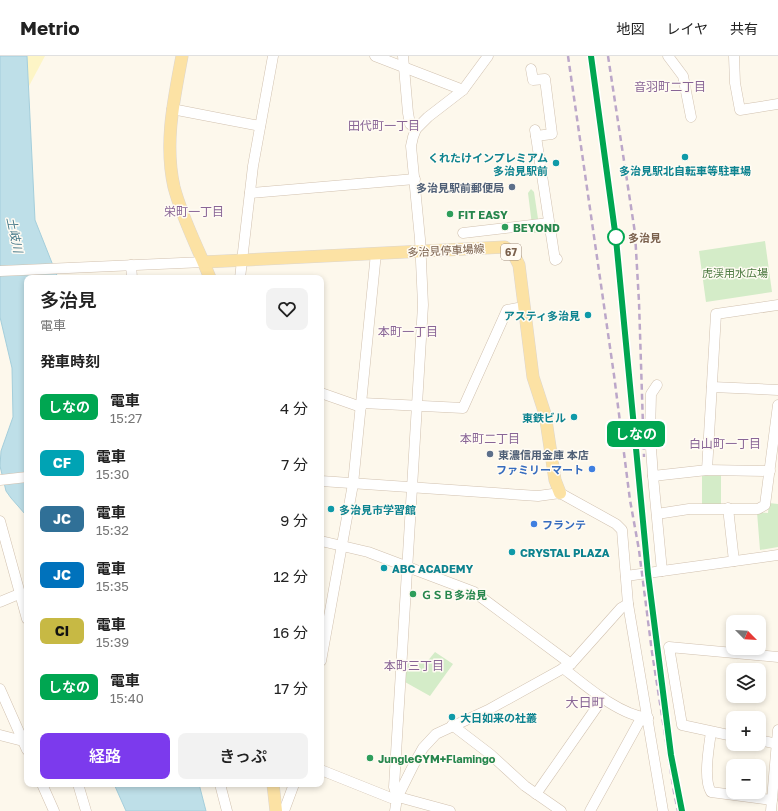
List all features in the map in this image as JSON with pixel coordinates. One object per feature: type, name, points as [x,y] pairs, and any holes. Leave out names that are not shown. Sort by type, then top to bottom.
[{"type":"main road","points":[[182,56],[172,109],[170,142],[174,187],[186,222],[209,275]]},
{"type":"main road","name":"多治見停車場線","points":[[204,262],[505,247],[514,255],[519,265],[523,307],[533,377],[545,414],[555,480],[560,493]]},
{"type":"main road","points":[[273,787],[276,811]]},
{"type":"street","points":[[240,275],[250,193],[272,56]]},
{"type":"street","points":[[374,56],[463,90]]},
{"type":"street","points":[[403,56],[408,113],[410,124],[416,129]]},
{"type":"street","points":[[397,798],[394,788],[423,305],[412,146],[416,129],[428,117],[463,90],[488,56]]},
{"type":"street","points":[[668,56],[683,76],[691,117]]},
{"type":"street","points":[[734,56],[735,83],[740,110],[778,104]]},
{"type":"street","points":[[531,69],[533,80],[545,78],[552,134],[536,133],[555,260],[558,259]]},
{"type":"street","points":[[172,109],[260,126]]},
{"type":"street","points":[[250,193],[415,180]]},
{"type":"street","points":[[463,233],[549,223]]},
{"type":"street","points":[[324,644],[353,484],[376,253]]},
{"type":"street","points":[[0,271],[204,262]]},
{"type":"street","points":[[127,265],[131,275]]},
{"type":"street","points":[[707,470],[716,314],[778,305]]},
{"type":"street","points":[[324,394],[361,405],[463,408],[507,310],[523,307]]},
{"type":"street","points":[[657,385],[651,394],[650,434],[662,571]]},
{"type":"street","points":[[712,386],[778,390]]},
{"type":"street","points":[[657,514],[689,509],[758,509],[765,505],[778,405]]},
{"type":"street","points":[[653,476],[707,470],[770,471]]},
{"type":"street","points":[[1,480],[24,477]]},
{"type":"street","points":[[324,481],[538,496],[560,493],[616,524],[622,530],[628,604],[648,718],[662,811]]},
{"type":"street","points":[[728,508],[734,561]]},
{"type":"street","points":[[0,520],[24,610]]},
{"type":"street","points":[[324,542],[368,552],[408,567],[412,570],[474,592],[567,666],[603,698],[636,717],[648,718]]},
{"type":"street","points":[[626,576],[778,554]]},
{"type":"street","points":[[0,602],[19,594]]},
{"type":"street","points":[[395,811],[397,798],[423,748],[436,734],[452,725],[488,710],[567,666],[620,608],[628,604]]},
{"type":"street","points":[[726,735],[682,725],[668,647],[778,657]]},
{"type":"street","points":[[0,689],[24,743]]},
{"type":"street","points":[[536,794],[603,698]]},
{"type":"street","points":[[590,811],[639,722],[648,718]]},
{"type":"street","points":[[452,725],[490,754],[536,794],[561,811]]},
{"type":"street","points":[[771,811],[778,730]]},
{"type":"street","points":[[711,732],[708,756],[708,787],[711,792],[772,800]]},
{"type":"street","points":[[0,735],[24,745]]},
{"type":"street","points":[[766,742],[777,744]]},
{"type":"street","points":[[324,771],[391,798],[397,798],[450,811]]},
{"type":"street","points":[[43,787],[54,811]]},
{"type":"street","points":[[79,787],[86,811]]},
{"type":"street","points":[[221,787],[227,811]]},
{"type":"street","points":[[284,811],[293,787]]},
{"type":"green space","points":[[531,189],[534,192],[540,232],[533,233],[528,193]]},
{"type":"green space","name":"虎渓用水広場","points":[[765,241],[772,292],[706,302],[699,251]]},
{"type":"green space","points":[[702,474],[721,474],[721,504],[702,504]]},
{"type":"green space","points":[[769,503],[778,504],[778,547],[760,550],[757,512],[768,513]]},
{"type":"green space","points":[[435,652],[453,664],[430,696],[405,682],[406,661],[426,663]]},
{"type":"sand","points":[[27,56],[45,56],[29,86]]},
{"type":"water","name":"土岐川","points":[[0,56],[27,56],[35,220],[57,275],[24,275],[24,513],[6,491],[0,466],[1,451],[13,417],[12,368],[0,317]]},
{"type":"water","points":[[115,787],[200,787],[206,811],[126,811]]},
{"type":"railway","points":[[568,56],[614,375],[630,500],[639,550],[652,652],[678,811]]},
{"type":"railway","points":[[591,56],[616,239],[645,544],[662,680]]},
{"type":"railway","points":[[608,56],[635,233],[639,302],[644,457]]},
{"type":"train","name":"しなの","points":[[591,56],[624,308],[648,574],[671,755],[682,811]]},
{"type":"place","name":"多治見駅北自転車等駐車場","points":[[685,157]]},
{"type":"place","name":"くれたけインプレミアム 多治見駅前","points":[[556,163]]},
{"type":"place","name":"多治見駅前郵便局","points":[[512,187]]},
{"type":"place","name":"FIT EASY","points":[[450,214]]},
{"type":"place","name":"BEYOND","points":[[505,227]]},
{"type":"place","name":"多治見","points":[[616,237]]},
{"type":"place","name":"アスティ多治見","points":[[588,315]]},
{"type":"place","name":"東鉄ビル","points":[[574,417]]},
{"type":"place","name":"東濃信用金庫 本店","points":[[490,454]]},
{"type":"place","name":"ファミリーマート","points":[[592,469]]},
{"type":"place","name":"多治見市学習館","points":[[331,509]]},
{"type":"place","name":"フランテ","points":[[534,524]]},
{"type":"place","name":"CRYSTAL PLAZA","points":[[512,552]]},
{"type":"place","name":"ABC ACADEMY","points":[[384,568]]},
{"type":"place","name":"ＧＳＢ多治見","points":[[413,594]]},
{"type":"place","name":"大日如来の社叢","points":[[452,717]]},
{"type":"place","name":"JungleGYM+Flamingo","points":[[370,758]]},
{"type":"district","name":"音羽町二丁目","points":[[670,86]]},
{"type":"district","name":"田代町一丁目","points":[[384,125]]},
{"type":"district","name":"栄町一丁目","points":[[194,211]]},
{"type":"district","name":"本町一丁目","points":[[408,331]]},
{"type":"district","name":"本町二丁目","points":[[490,438]]},
{"type":"district","name":"白山町一丁目","points":[[725,443]]},
{"type":"district","name":"本町三丁目","points":[[414,665]]},
{"type":"district","name":"大日町","points":[[585,702]]}]
